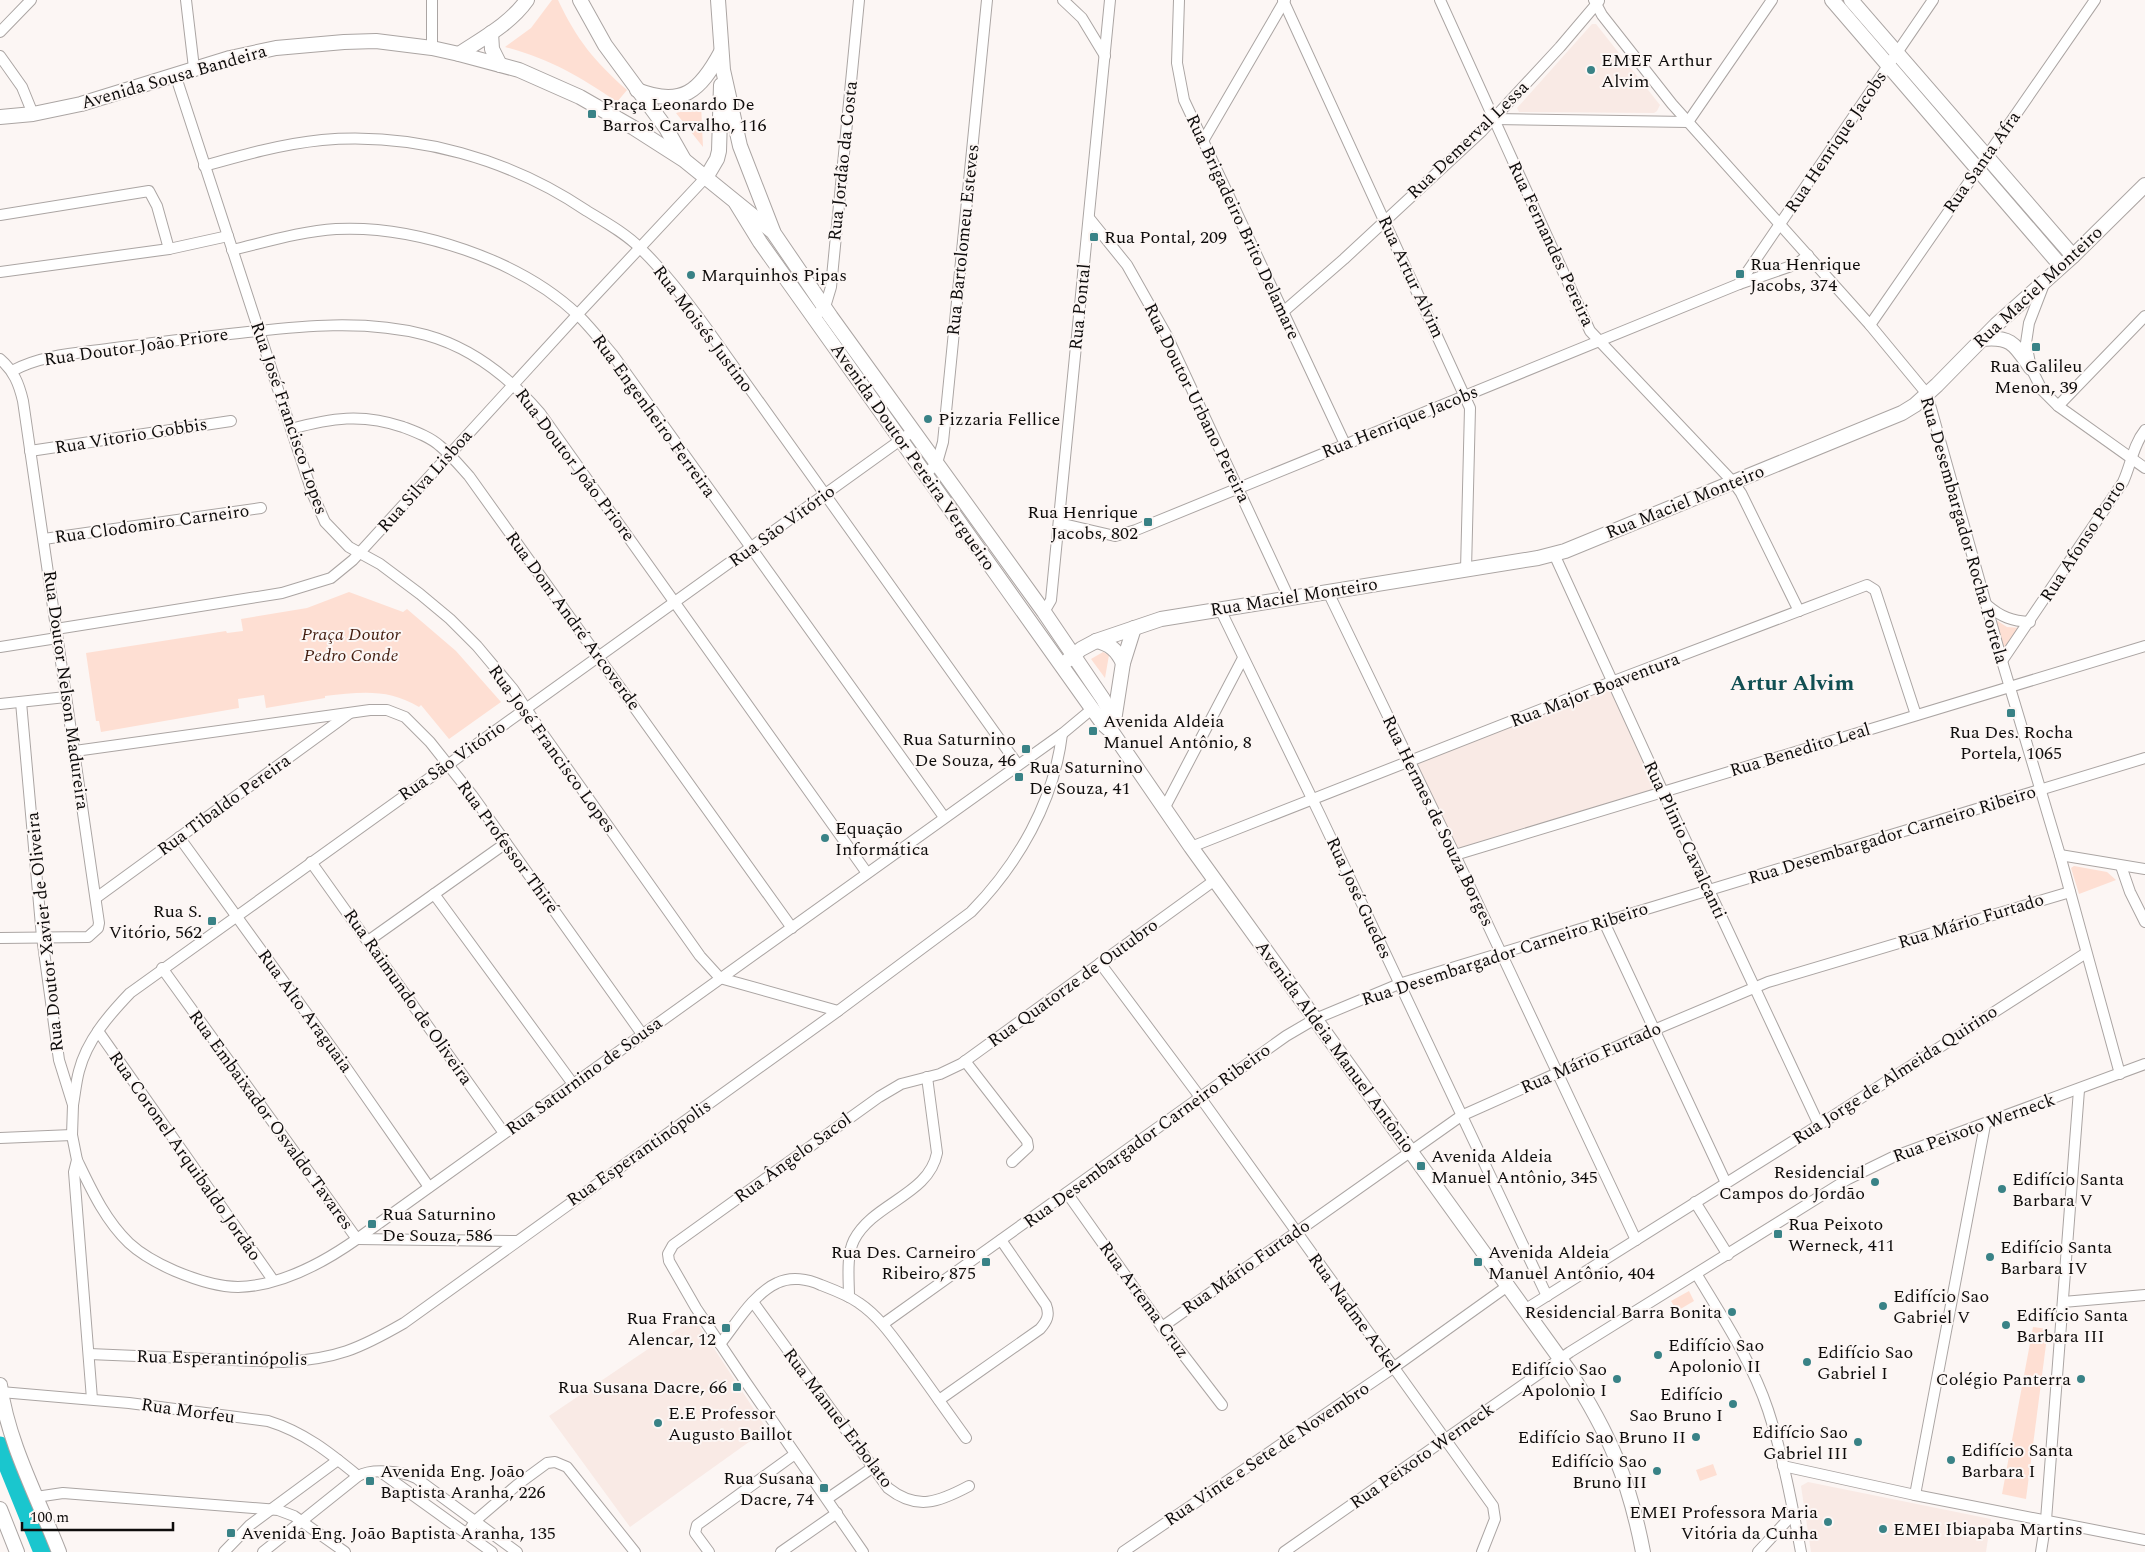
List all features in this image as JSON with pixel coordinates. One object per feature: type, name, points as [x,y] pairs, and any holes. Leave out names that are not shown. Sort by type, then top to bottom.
[{"type":"street","points":[[0,32],[32,0]]},
{"type":"street","points":[[186,0],[194,68]]},
{"type":"street","points":[[432,0],[432,48]]},
{"type":"street","points":[[459,54],[492,32],[521,8],[527,0]]},
{"type":"street","points":[[580,0],[605,46],[666,128],[684,160]]},
{"type":"street","name":"Avenida Doutor Pereira Vergueiro","points":[[718,0],[723,70],[740,146],[773,232],[1044,612],[1103,699]]},
{"type":"street","name":"Rua Jordão da Costa","points":[[825,307],[831,287],[859,0]]},
{"type":"street","name":"Rua Bartolomeu Esteves","points":[[937,463],[943,442],[987,0]]},
{"type":"street","points":[[1062,0],[1082,18],[1105,56]]},
{"type":"street","name":"Rua Pontal","points":[[1044,612],[1051,600],[1110,0]]},
{"type":"street","name":"Rua Brigadeiro Brito Delamare","points":[[1179,0],[1178,75],[1184,100],[1345,444]]},
{"type":"street","name":"Rua Fernandes Pereira","points":[[1440,0],[1590,331],[1598,342],[1742,493],[1799,611]]},
{"type":"street","points":[[1494,119],[1688,122],[1772,0]]},
{"type":"street","points":[[1832,0],[2061,266]]},
{"type":"street","points":[[1851,0],[2072,256]]},
{"type":"street","name":"Rua Henrique Jacobs","points":[[1739,284],[1933,0]]},
{"type":"street","name":"Rua Santa Afra","points":[[1870,325],[2095,0]]},
{"type":"street","points":[[1203,141],[1284,1]]},
{"type":"street","name":"Rua Artur Alvim","points":[[1284,1],[1470,408],[1466,570]]},
{"type":"street","name":"Rua Demerval Lessa","points":[[1283,312],[1385,221],[1494,119],[1596,2]]},
{"type":"street","name":"Rua Desembargador Rocha Portela","points":[[1596,2],[1660,89],[1870,325],[1927,394],[2002,661],[2060,855],[2120,1074]]},
{"type":"street","points":[[492,32],[492,49],[500,65]]},
{"type":"street","name":"Avenida Sousa Bandeira","points":[[0,117],[34,114],[81,104],[194,68],[267,50],[310,44],[376,41],[432,48],[519,70],[556,86],[634,128],[707,176]]},
{"type":"street","points":[[636,90],[654,97],[666,98],[688,94],[709,74],[721,52]]},
{"type":"street","points":[[0,56],[22,86],[34,114]]},
{"type":"street","name":"Avenida Doutor Pereira Vergueiro","points":[[723,70],[719,151],[717,159],[707,176],[736,203],[773,232]]},
{"type":"street","name":"Rua José Francisco Lopes","points":[[175,74],[258,331],[313,495],[325,522],[344,542],[393,574],[450,619],[482,652],[527,708],[545,737],[700,956],[720,978]]},
{"type":"street","points":[[634,128],[649,126],[653,122],[654,113]]},
{"type":"street","name":"Rua Moisés Justino","points":[[204,166],[272,148],[322,140],[360,138],[431,145],[474,157],[529,176],[581,207],[639,247],[682,295],[1018,765]]},
{"type":"street","name":"Rua Silva Lisboa","points":[[0,647],[57,634],[282,593],[331,578],[359,552],[639,247],[707,176]]},
{"type":"street","name":"Rua Maciel Monteiro","points":[[1062,665],[1096,641],[1154,620],[1554,554],[1734,483],[1902,413],[1927,394],[1982,339],[2145,185]]},
{"type":"street","points":[[0,215],[149,191],[157,206],[169,249]]},
{"type":"street","name":"Avenida Doutor Pereira Vergueiro","points":[[736,203],[760,242],[1092,709]]},
{"type":"street","name":"Rua Doutor Urbano Pereira","points":[[1089,218],[1127,265],[1147,298],[1167,336],[1289,598]]},
{"type":"street","name":"Rua Engenheiro Ferreira","points":[[232,250],[297,235],[336,229],[372,230],[434,239],[491,261],[518,274],[577,314],[613,355],[944,818]]},
{"type":"street","points":[[0,272],[169,249],[228,236]]},
{"type":"street","name":"Rua Henrique Jacobs","points":[[1059,523],[1120,536],[1739,284],[1797,264],[1808,255]]},
{"type":"street","points":[[2031,368],[2027,334],[2045,280]]},
{"type":"street","points":[[814,317],[825,307]]},
{"type":"street","points":[[2058,406],[2145,316]]},
{"type":"street","name":"Rua Doutor João Priore","points":[[12,371],[40,360],[147,343],[329,324],[400,329],[459,347],[499,371],[514,384],[540,413],[868,873]]},
{"type":"street","points":[[1982,339],[2000,337],[2012,343],[2031,368],[2042,390],[2058,406],[2145,468]]},
{"type":"street","name":"Rua Doutor Nelson Madureira","points":[[0,359],[12,371],[20,388],[44,539],[99,923],[94,934],[88,937],[0,938]]},
{"type":"street","name":"Rua Dom André Arcoverde","points":[[291,429],[339,419],[362,417],[382,420],[429,438],[450,454],[469,476],[792,928]]},
{"type":"street","name":"Rua Vitorio Gobbis","points":[[30,451],[231,421]]},
{"type":"street","name":"Rua Afonso Porto","points":[[2002,661],[2123,482],[2136,444],[2145,430]]},
{"type":"street","name":"Rua São Vitório","points":[[98,1031],[114,1009],[130,993],[162,968],[914,431]]},
{"type":"street","points":[[926,474],[937,463]]},
{"type":"street","name":"Rua Clodomiro Carneiro","points":[[44,539],[261,508]]},
{"type":"street","name":"Rua Plinio Cavalcanti","points":[[1554,554],[1819,1125]]},
{"type":"street","name":"Rua Major Boaventura","points":[[1191,847],[1612,682],[1867,585],[1876,590],[1916,715]]},
{"type":"street","name":"Rua Hermes de Souza Borges","points":[[1328,592],[1502,953],[1636,1240]]},
{"type":"street","name":"Rua Afonso Porto","points":[[1987,605],[2015,622],[2030,622]]},
{"type":"street","name":"Rua José Guedes","points":[[1220,609],[1313,800],[1547,1296]]},
{"type":"street","points":[[1113,726],[1122,668],[1134,628]]},
{"type":"street","points":[[1092,709],[1103,699],[1122,668],[1116,650],[1110,645],[1096,641]]},
{"type":"street","name":"Rua Benedito Leal","points":[[1455,856],[2145,646]]},
{"type":"street","points":[[1164,809],[1243,658]]},
{"type":"street","points":[[0,704],[66,697]]},
{"type":"street","name":"Avenida Aldeia Manuel Antônio","points":[[1103,699],[1113,726],[1164,809],[1526,1309],[1591,1405],[1609,1439],[1624,1478],[1635,1513],[1643,1552]]},
{"type":"street","name":"Rua Doutor Xavier de Oliveira","points":[[21,702],[42,937],[59,1060],[73,1106],[72,1135],[77,1160],[74,1172],[92,1399]]},
{"type":"street","name":"Rua Saturnino de Sousa","points":[[77,1160],[97,1200],[129,1243],[145,1255],[182,1274],[236,1287],[255,1285],[273,1280],[316,1264],[357,1239],[792,928],[1062,734],[1092,709]]},
{"type":"street","name":"Avenida Aldeia Manuel Antônio","points":[[1092,709],[1103,724],[1113,726]]},
{"type":"street","name":"Rua Professor Thiré","points":[[74,751],[351,712],[387,710],[405,717],[430,742],[448,764],[642,1034]]},
{"type":"street","name":"Rua Tibaldo Pereira","points":[[96,898],[351,712]]},
{"type":"street","name":"Rua Esperantinópolis","points":[[89,1354],[284,1362],[311,1361],[340,1355],[367,1344],[404,1323],[838,1011],[971,912],[988,894],[1021,850],[1055,774],[1062,734]]},
{"type":"street","name":"Rua Desembargador Carneiro Ribeiro","points":[[883,1324],[1286,1036],[1315,1019],[1399,984],[2145,758]]},
{"type":"street","name":"Rua Alto Araguaia","points":[[179,837],[347,1069],[429,1187]]},
{"type":"street","points":[[368,941],[506,843]]},
{"type":"street","points":[[2060,855],[2145,869]]},
{"type":"street","name":"Rua Raimundo de Oliveira","points":[[311,862],[504,1133]]},
{"type":"street","points":[[2121,866],[2130,892],[2145,922]]},
{"type":"street","name":"Rua Quatorze de Outubro","points":[[927,1077],[949,1071],[965,1061],[1215,880]]},
{"type":"street","name":"Rua Mário Furtado","points":[[1162,1327],[1461,1116],[1654,1030],[1755,988],[2070,892]]},
{"type":"street","points":[[434,894],[573,1084]]},
{"type":"street","points":[[1604,922],[1726,1183]]},
{"type":"street","name":"Rua Jorge de Almeida Quirino","points":[[1526,1309],[1819,1125],[2086,953]]},
{"type":"street","name":"Rua Nadme Ackel","points":[[1100,963],[1200,1097],[1492,1506],[1495,1519],[1482,1552]]},
{"type":"street","name":"Rua Embaixador Osvaldo Tavares","points":[[162,968],[357,1239],[517,1241]]},
{"type":"street","points":[[720,978],[838,1011]]},
{"type":"street","points":[[73,1106],[79,1070],[98,1031]]},
{"type":"street","name":"Rua Coronel Arquibaldo Jordão","points":[[98,1031],[273,1280]]},
{"type":"street","points":[[965,1061],[1027,1141],[1028,1147],[1012,1162]]},
{"type":"street","name":"Rua Peixoto Werneck","points":[[1284,1552],[1560,1360],[1848,1179],[1893,1157],[1985,1125],[2145,1064]]},
{"type":"street","points":[[849,1297],[850,1257],[854,1240],[867,1224],[928,1175],[936,1160],[937,1152],[927,1077]]},
{"type":"street","name":"Rua Ângelo Sacol","points":[[720,1344],[669,1261],[668,1253],[673,1245],[879,1097],[901,1084],[927,1077]]},
{"type":"street","points":[[2040,1552],[2046,1520],[2079,1090]]},
{"type":"street","points":[[1915,1495],[1985,1125]]},
{"type":"street","points":[[0,1138],[72,1135]]},
{"type":"street","name":"Rua Artema Cruz","points":[[1067,1193],[1162,1327],[1222,1405]]},
{"type":"street","points":[[1695,1202],[1728,1255]]},
{"type":"street","points":[[939,1400],[1040,1329],[1048,1319],[1046,1304],[1001,1240]]},
{"type":"street","points":[[1697,1275],[1748,1362],[1768,1409],[1794,1513],[1801,1552]]},
{"type":"street","points":[[863,1552],[720,1344],[753,1302],[778,1282],[789,1280],[815,1282],[860,1303],[883,1324],[966,1438]]},
{"type":"street","name":"Rua Vinte e Sete de Novembro","points":[[1123,1552],[1393,1368],[1508,1285]]},
{"type":"street","points":[[2063,1302],[2145,1295]]},
{"type":"street","name":"Rua Manuel Erbolato","points":[[753,1302],[888,1488],[899,1497],[918,1503],[936,1501],[969,1486]]},
{"type":"street","points":[[0,1388],[8,1420],[36,1497],[59,1552]]},
{"type":"street","name":"Rua Morfeu","points":[[0,1388],[268,1421],[303,1434],[358,1476]]},
{"type":"street","points":[[709,1552],[695,1533],[697,1525],[795,1454]]},
{"type":"street","points":[[224,1552],[250,1525],[338,1460]]},
{"type":"street","points":[[466,1534],[474,1521],[517,1485],[547,1463],[555,1462],[567,1467],[635,1552]]},
{"type":"street","points":[[1783,1466],[1915,1495],[2145,1540]]},
{"type":"street","points":[[827,1499],[872,1468]]},
{"type":"street","points":[[263,1552],[358,1476],[370,1470],[382,1473],[400,1473],[416,1478],[517,1552]]},
{"type":"street","points":[[382,1473],[492,1552]]},
{"type":"street","points":[[36,1497],[63,1493],[174,1500],[285,1512],[302,1521],[345,1552]]},
{"type":"street","points":[[0,1509],[17,1552]]},
{"type":"street","points":[[781,1552],[837,1513]]},
{"type":"street","points":[[1758,1552],[1794,1513]]},
{"type":"shaded area","name":"EMEF Arthur Alvim","points":[[1592,24],[1596,24],[1660,105],[1657,111],[1654,113],[1519,112],[1517,108]]},
{"type":"shaded area","points":[[1612,682],[1663,792],[1455,855],[1411,762]]},
{"type":"shaded area","name":"E.E Professor Augusto Baillot","points":[[694,1318],[767,1429],[630,1527],[549,1416]]},
{"type":"shaded area","points":[[1808,1482],[1991,1519],[1986,1552],[1811,1552],[1801,1486]]},
{"type":"green space","points":[[552,0],[558,0],[572,27],[587,49],[627,90],[617,102],[564,69],[505,47],[531,28]]},
{"type":"green space","points":[[701,104],[703,147],[676,113]]},
{"type":"green space","name":"Praça Doutor Pedro Conde","points":[[349,592],[403,612],[407,609],[456,651],[501,702],[449,739],[421,705],[419,707],[396,697],[373,693],[325,696],[325,698],[266,708],[264,695],[238,699],[239,708],[101,732],[99,721],[96,721],[86,653],[226,631],[227,633],[243,631],[241,619],[307,608]]},
{"type":"green space","points":[[1996,620],[2007,627],[2021,628],[2005,649],[2002,648]]},
{"type":"green space","points":[[1103,652],[1109,655],[1105,678],[1091,659]]},
{"type":"green space","points":[[2074,866],[2107,872],[2116,880],[2079,894],[2071,868]]},
{"type":"green space","points":[[1689,1291],[1694,1301],[1677,1311],[1671,1301]]},
{"type":"green space","points":[[2033,1327],[2048,1329],[2026,1499],[2002,1494]]},
{"type":"green space","points":[[1713,1464],[1717,1475],[1700,1481],[1696,1470]]},
{"type":"waterway","points":[[0,1446],[43,1552]]},
{"type":"place","name":"EMEF Arthur Alvim","points":[[1591,70]]},
{"type":"place","name":"Praça Leonardo De Barros Carvalho, 116","points":[[592,114]]},
{"type":"place","name":"Rua Pontal, 209","points":[[1094,237]]},
{"type":"place","name":"Rua Henrique Jacobs, 374","points":[[1740,274]]},
{"type":"place","name":"Marquinhos Pipas","points":[[691,275]]},
{"type":"place","name":"Rua Galileu Menon, 39","points":[[2036,347]]},
{"type":"place","name":"Pizzaria Fellice","points":[[928,419]]},
{"type":"place","name":"Rua Henrique Jacobs, 802","points":[[1148,522]]},
{"type":"place","name":"Rua Des. Rocha Portela, 1065","points":[[2011,713]]},
{"type":"place","name":"Avenida Aldeia Manuel Antônio, 8","points":[[1093,731]]},
{"type":"place","name":"Rua Saturnino De Souza, 46","points":[[1026,749]]},
{"type":"place","name":"Rua Saturnino De Souza, 41","points":[[1019,777]]},
{"type":"place","name":"Equação Informática","points":[[825,838]]},
{"type":"place","name":"Rua S. Vitório, 562","points":[[212,921]]},
{"type":"place","name":"Avenida Aldeia Manuel Antônio, 345","points":[[1421,1166]]},
{"type":"place","name":"Residencial Campos do Jordão","points":[[1875,1182]]},
{"type":"place","name":"Edifício Santa Barbara V","points":[[2002,1189]]},
{"type":"place","name":"Rua Saturnino De Souza, 586","points":[[372,1224]]},
{"type":"place","name":"Rua Peixoto Werneck, 411","points":[[1778,1234]]},
{"type":"place","name":"Edifício Santa Barbara IV","points":[[1990,1257]]},
{"type":"place","name":"Rua Des. Carneiro Ribeiro, 875","points":[[986,1262]]},
{"type":"place","name":"Avenida Aldeia Manuel Antônio, 404","points":[[1478,1262]]},
{"type":"place","name":"Edifício Sao Gabriel V","points":[[1883,1306]]},
{"type":"place","name":"Residencial Barra Bonita","points":[[1732,1312]]},
{"type":"place","name":"Edifício Santa Barbara III","points":[[2006,1325]]},
{"type":"place","name":"Rua Franca Alencar, 12","points":[[726,1328]]},
{"type":"place","name":"Edifício Sao Apolonio II","points":[[1658,1355]]},
{"type":"place","name":"Edifício Sao Gabriel I","points":[[1807,1362]]},
{"type":"place","name":"Edifício Sao Apolonio I","points":[[1617,1379]]},
{"type":"place","name":"Colégio Panterra","points":[[2081,1379]]},
{"type":"place","name":"Rua Susana Dacre, 66","points":[[737,1387]]},
{"type":"place","name":"Edifício Sao Bruno I","points":[[1733,1404]]},
{"type":"place","name":"E.E Professor Augusto Baillot","points":[[658,1423]]},
{"type":"place","name":"Edifício Sao Bruno II","points":[[1696,1437]]},
{"type":"place","name":"Edifício Sao Gabriel III","points":[[1858,1442]]},
{"type":"place","name":"Edifício Santa Barbara I","points":[[1951,1460]]},
{"type":"place","name":"Edifício Sao Bruno III","points":[[1657,1471]]},
{"type":"place","name":"Avenida Eng. João Baptista Aranha, 226","points":[[370,1481]]},
{"type":"place","name":"Rua Susana Dacre, 74","points":[[824,1488]]},
{"type":"place","name":"EMEI Professora Maria Vitória da Cunha","points":[[1828,1522]]},
{"type":"place","name":"EMEI Ibiapaba Martins","points":[[1883,1529]]},
{"type":"place","name":"Avenida Eng. João Baptista Aranha, 135","points":[[231,1533]]},
{"type":"district","name":"Artur Alvim","points":[[1792,683]]}]
